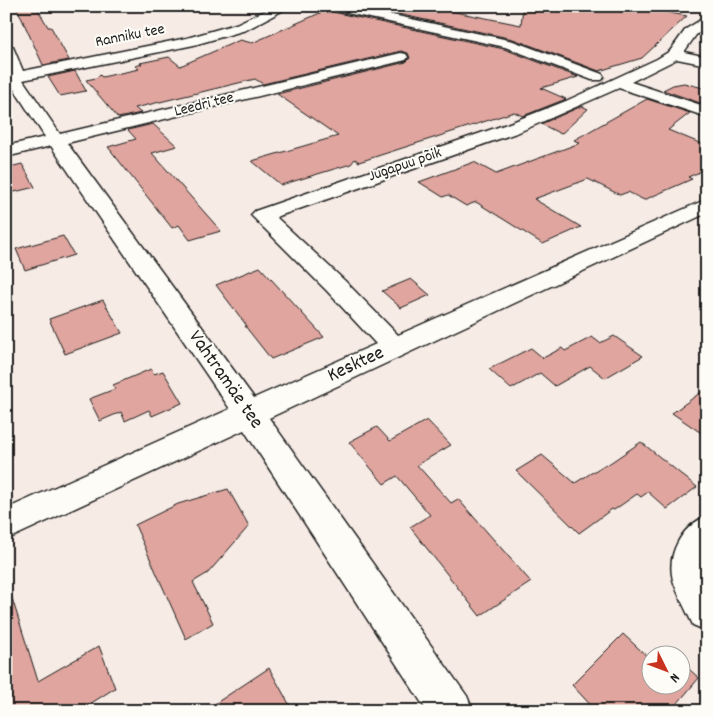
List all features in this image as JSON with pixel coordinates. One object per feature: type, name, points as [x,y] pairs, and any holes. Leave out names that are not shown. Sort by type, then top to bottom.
[{"type":"street","name":"Ranniku tee","points":[[10,78],[189,42],[241,27],[285,6]]},
{"type":"street","points":[[333,6],[524,48],[578,72],[707,112]]},
{"type":"street","name":"Jugapuu põik","points":[[394,347],[336,286],[262,215],[513,128],[608,80],[675,54],[691,32],[707,20]]},
{"type":"street","name":"Vahtramäe tee","points":[[6,47],[16,71],[10,78],[56,140],[250,415],[452,711]]},
{"type":"street","points":[[675,54],[707,61]]},
{"type":"street","name":"Leedri tee","points":[[6,152],[401,57]]},
{"type":"street","name":"Kesktee","points":[[6,524],[250,415],[394,347],[484,308],[707,205]]},
{"type":"street","points":[[707,532],[691,552],[692,581],[707,612]]},
{"type":"building","points":[[16,6],[36,6],[48,27],[51,27],[69,60],[43,65]]},
{"type":"building","points":[[361,6],[425,6],[521,25],[523,6],[632,6],[687,16],[642,58],[599,71],[513,39]]},
{"type":"building","points":[[329,9],[333,12],[504,49],[578,77],[541,88],[566,99],[523,116],[514,112],[359,162],[355,159],[351,164],[281,185],[252,161],[338,136],[277,94],[406,62],[410,58],[408,53],[401,51],[263,84],[255,79],[135,108],[141,113],[118,118],[86,80],[100,75],[102,77],[139,69],[135,66],[142,64],[140,63],[169,57],[180,66],[240,40],[252,43]]},
{"type":"building","points":[[75,71],[86,91],[60,96],[48,77]]},
{"type":"building","points":[[684,83],[707,89],[707,101],[703,104],[663,90],[673,85]]},
{"type":"building","points":[[647,99],[690,113],[668,130],[707,146],[707,169],[688,177],[692,179],[644,200],[628,192],[620,195],[588,179],[534,199],[581,227],[543,244],[476,202],[466,206],[448,195],[443,197],[419,182],[474,162],[496,174],[580,143],[574,140]]},
{"type":"building","points":[[582,106],[588,109],[561,134],[541,124]]},
{"type":"building","points":[[153,124],[177,146],[152,153],[221,231],[190,240],[179,225],[172,228],[108,147],[136,139],[128,130]]},
{"type":"building","points":[[22,164],[35,187],[6,194],[6,168]]},
{"type":"building","points":[[63,236],[74,255],[25,270],[16,249]]},
{"type":"building","points":[[260,267],[324,337],[271,359],[216,285]]},
{"type":"building","points":[[411,279],[430,295],[401,308],[382,291]]},
{"type":"building","points":[[103,300],[122,333],[65,354],[49,319]]},
{"type":"building","points":[[614,336],[643,356],[605,378],[590,366],[555,386],[540,373],[511,389],[489,369],[531,348],[543,358],[562,348],[565,351],[592,337],[600,343]]},
{"type":"building","points":[[151,369],[154,374],[163,371],[182,403],[152,416],[149,410],[125,421],[121,412],[100,421],[89,399],[115,389],[113,385]]},
{"type":"building","points":[[707,388],[707,437],[672,413]]},
{"type":"building","points":[[427,420],[451,445],[417,465],[451,503],[458,499],[531,582],[480,616],[410,527],[430,515],[397,476],[384,484],[349,442],[377,427],[390,441]]},
{"type":"building","points":[[641,442],[697,487],[667,509],[648,492],[641,497],[637,494],[614,510],[612,509],[579,533],[516,471],[542,455],[575,483],[607,465]]},
{"type":"building","points":[[228,489],[249,526],[208,573],[193,582],[213,623],[186,639],[135,525],[178,504]]},
{"type":"building","points":[[11,595],[38,681],[99,646],[115,688],[79,711],[6,711],[6,596]]},
{"type":"building","points":[[623,634],[640,650],[640,694],[685,694],[671,711],[596,711],[572,685]]},
{"type":"building","points":[[269,668],[293,711],[204,711]]},
{"type":"building","points":[[690,670],[699,678],[690,689]]}]
